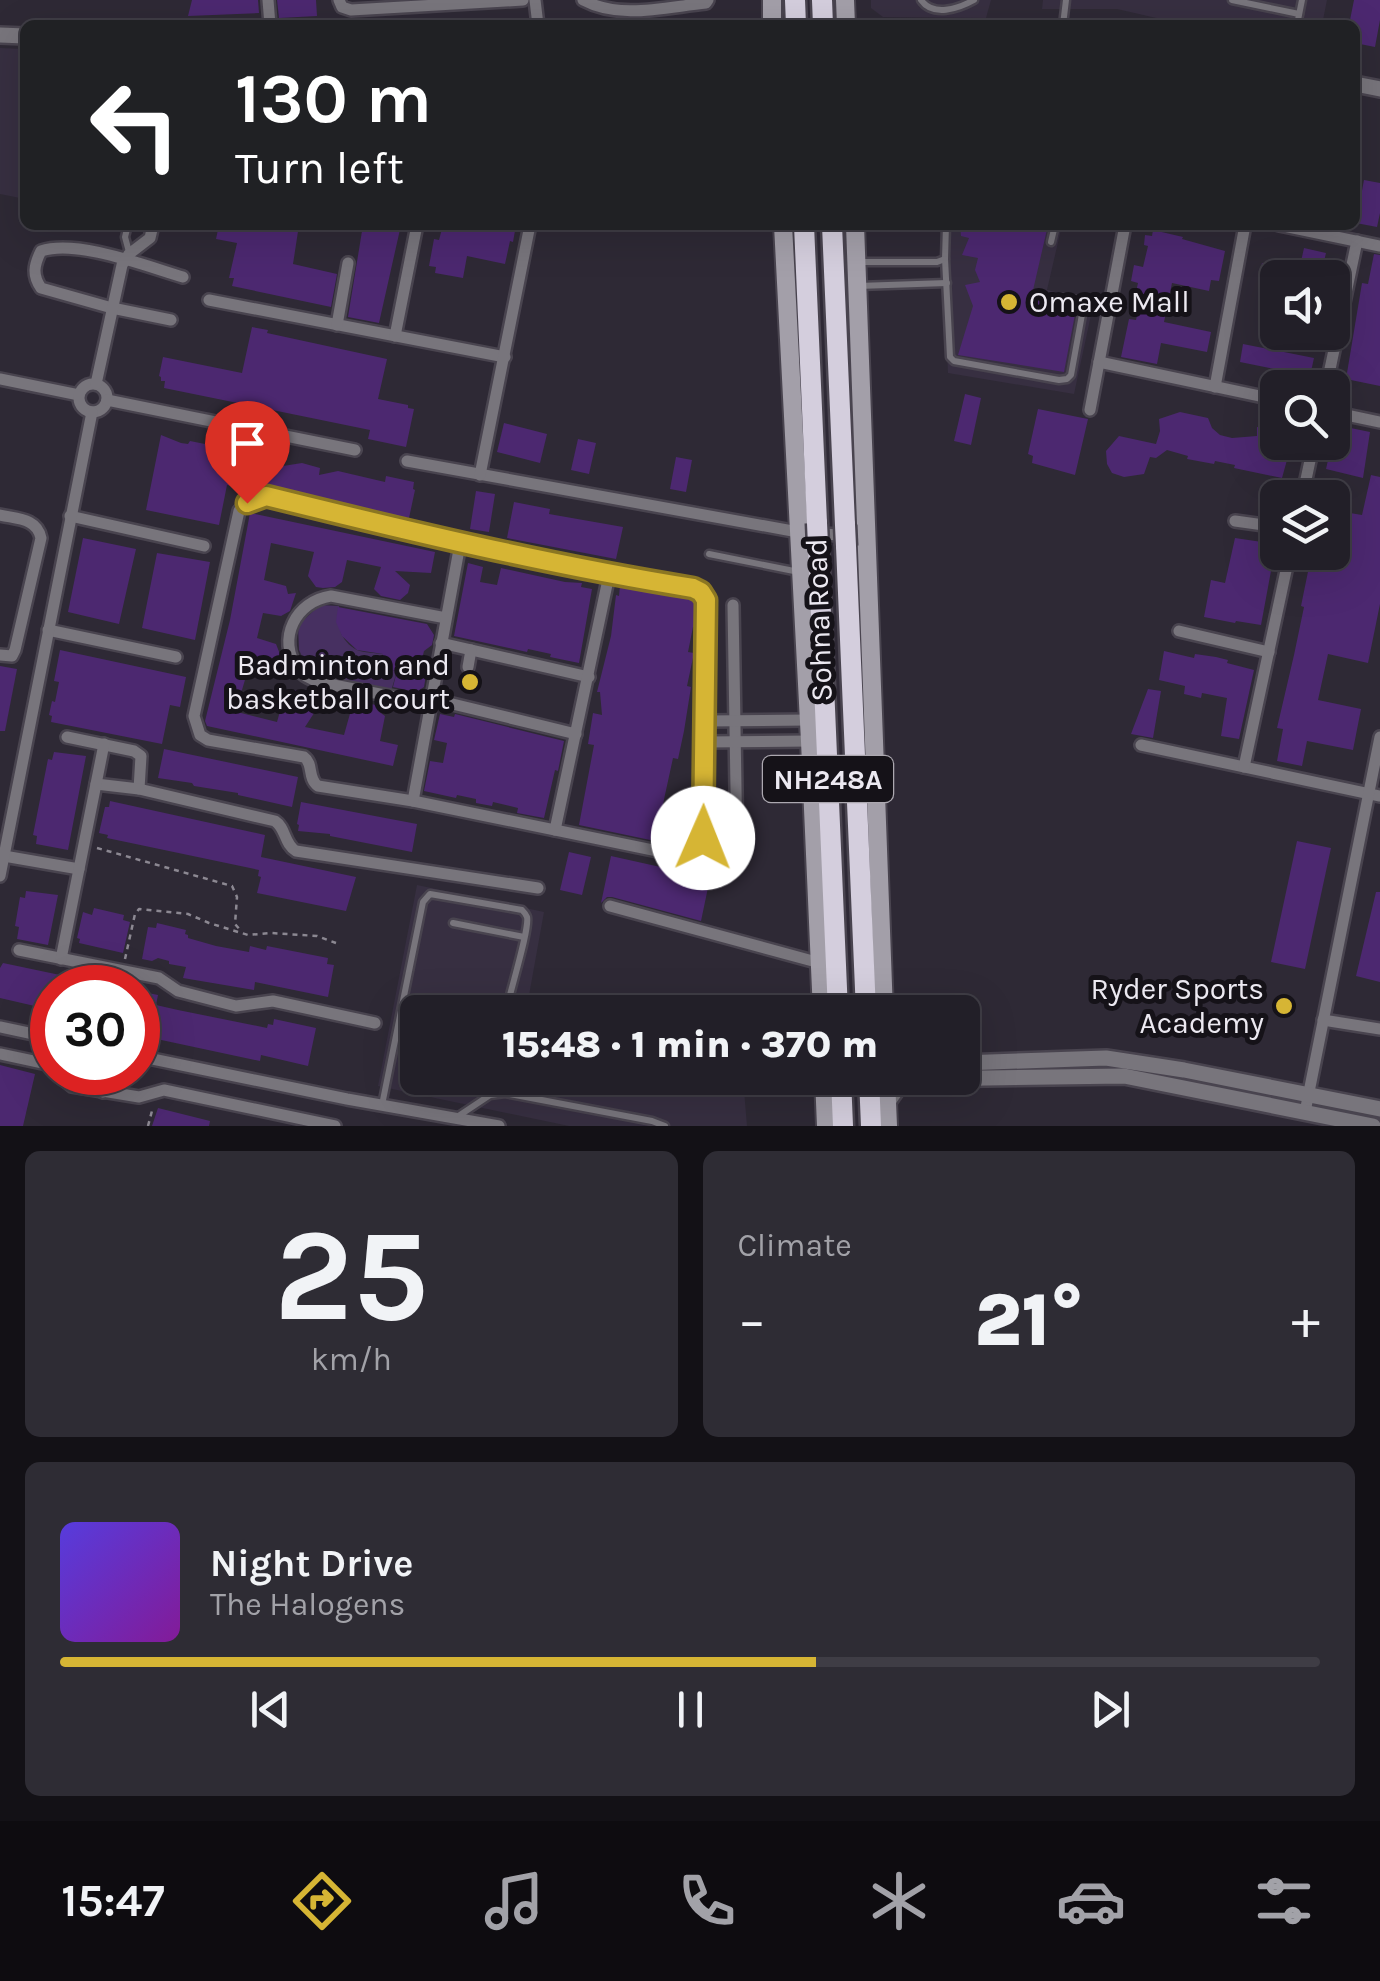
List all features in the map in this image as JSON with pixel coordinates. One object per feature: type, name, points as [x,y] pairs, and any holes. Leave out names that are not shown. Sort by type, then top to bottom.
[{"type":"highway","name":"Sohna Road","points":[[804,230],[811,533],[837,995]]},
{"type":"highway","name":"Sohna Road","points":[[832,230],[865,995]]},
{"type":"highway","points":[[834,1095],[843,1126]]},
{"type":"highway","points":[[869,1095],[871,1126]]},
{"type":"main road","points":[[783,230],[811,533],[800,573],[821,995]]},
{"type":"main road","points":[[855,230],[883,995]]},
{"type":"main road","points":[[826,1126],[829,1095]]},
{"type":"main road","points":[[887,1095],[888,1126]]},
{"type":"street","points":[[340,0],[342,7],[351,10],[370,4],[524,0]]},
{"type":"street","points":[[582,0],[597,8],[624,12],[708,0]]},
{"type":"street","points":[[96,384],[127,256],[146,243],[152,230]]},
{"type":"street","points":[[395,336],[415,230]]},
{"type":"street","points":[[480,475],[529,230]]},
{"type":"street","points":[[1090,410],[1124,230]]},
{"type":"street","points":[[1215,387],[1244,230]]},
{"type":"street","points":[[1304,230],[1380,246]]},
{"type":"street","points":[[1330,370],[1358,241]]},
{"type":"street","points":[[171,320],[41,288],[35,278],[35,263],[41,251],[72,248],[127,256],[182,277]]},
{"type":"street","points":[[337,325],[348,263]]},
{"type":"street","points":[[209,300],[505,356]]},
{"type":"street","points":[[1099,362],[1260,396]]},
{"type":"street","points":[[0,380],[78,395]]},
{"type":"street","points":[[88,384],[96,384],[103,387],[108,400],[92,412],[84,409],[78,395],[88,384]]},
{"type":"street","points":[[108,400],[356,450]]},
{"type":"street","points":[[79,869],[2,865],[92,412]]},
{"type":"street","points":[[1350,416],[1380,422]]},
{"type":"street","points":[[406,460],[811,533],[867,537]]},
{"type":"street","points":[[266,496],[460,544],[609,575],[693,588],[706,600],[703,838],[690,856],[318,786],[312,780],[310,762],[304,757],[208,740],[200,735],[194,716],[239,511],[247,503],[266,496]]},
{"type":"street","points":[[0,515],[32,522],[39,528],[41,538],[15,650],[12,656],[0,655]]},
{"type":"street","points":[[70,516],[204,546]]},
{"type":"street","points":[[1235,521],[1260,524]]},
{"type":"street","points":[[413,801],[460,544]]},
{"type":"street","points":[[1244,767],[1286,570]]},
{"type":"street","points":[[555,830],[609,575]]},
{"type":"street","points":[[446,618],[331,596],[319,598],[300,610],[294,621],[291,654],[296,667],[318,682],[576,734]]},
{"type":"street","points":[[733,605],[737,850]]},
{"type":"street","points":[[48,630],[176,657]]},
{"type":"street","points":[[1179,631],[1269,652]]},
{"type":"street","points":[[442,643],[588,677]]},
{"type":"street","points":[[468,668],[472,650]]},
{"type":"street","points":[[704,722],[808,720]]},
{"type":"street","points":[[1305,1112],[1374,795],[1380,737]]},
{"type":"street","points":[[68,738],[134,751],[140,756],[139,789]]},
{"type":"street","points":[[704,742],[810,741]]},
{"type":"street","points":[[61,959],[104,744]]},
{"type":"street","points":[[1140,746],[1374,795]]},
{"type":"street","points":[[96,784],[139,789],[275,821],[296,850],[538,888]]},
{"type":"street","points":[[610,906],[820,963]]},
{"type":"street","points":[[19,950],[95,965]]},
{"type":"street","points":[[160,979],[178,991],[236,1006],[273,1001],[375,1023]]},
{"type":"street","points":[[1324,1020],[1380,1029]]},
{"type":"street","points":[[0,1027],[30,1033]]},
{"type":"street","points":[[0,1054],[30,1060]]},
{"type":"street","points":[[980,1062],[1106,1058],[1380,1109]]},
{"type":"street","points":[[160,1060],[499,1126]]},
{"type":"street","points":[[1024,1061],[1024,1079]]},
{"type":"street","points":[[887,1104],[899,1086],[924,1080],[1124,1076],[1305,1112],[1327,1121],[1373,1126]]},
{"type":"street","points":[[160,1091],[335,1126]]},
{"type":"lane","points":[[921,0],[935,11],[974,0]]},
{"type":"lane","points":[[1232,0],[1299,14]]},
{"type":"lane","points":[[1298,20],[1302,0]]},
{"type":"lane","points":[[127,256],[128,230]]},
{"type":"lane","points":[[946,230],[950,358],[954,362],[1067,379],[1071,376],[1084,309],[1076,300],[1062,298]]},
{"type":"lane","points":[[1051,242],[1053,230]]},
{"type":"lane","points":[[857,262],[945,260]]},
{"type":"lane","points":[[858,286],[947,283]]},
{"type":"lane","points":[[709,554],[800,573]]},
{"type":"lane","points":[[382,1105],[426,897],[430,894],[522,910],[528,920],[510,995]]},
{"type":"lane","points":[[454,924],[524,937]]},
{"type":"lane","points":[[455,1118],[490,1095],[505,1093],[664,1126]]},
{"type":"path","points":[[94,846],[232,886],[237,897],[235,924],[248,936]]},
{"type":"path","points":[[124,965],[139,909],[188,914],[248,936],[317,936],[336,943]]},
{"type":"path","points":[[148,1126],[156,1095]]},
{"type":"shaded area","points":[[871,0],[991,0],[986,18],[883,17],[871,8]]},
{"type":"shaded area","points":[[1043,0],[1327,0],[1323,20],[1165,20],[1117,9],[1042,9]]},
{"type":"shaded area","points":[[0,48],[20,49],[20,198],[0,194]]},
{"type":"shaded area","name":"Omaxe Mall","points":[[941,230],[1061,230],[1047,290],[1094,301],[1074,394],[948,373]]},
{"type":"shaded area","points":[[320,605],[339,606],[341,631],[351,646],[383,654],[381,668],[397,671],[391,691],[311,675],[299,650],[298,625]]},
{"type":"shaded area","points":[[417,885],[544,912],[529,995],[400,995],[400,1091],[378,1086]]},
{"type":"shaded area","points":[[421,1095],[744,1095],[747,1126],[569,1126]]},
{"type":"building","points":[[192,0],[258,0],[259,13],[188,16]]},
{"type":"building","points":[[277,0],[316,0],[317,16],[279,18]]},
{"type":"building","points":[[1354,0],[1380,0],[1375,47],[1360,44],[1360,20],[1350,20]]},
{"type":"building","points":[[1364,180],[1380,183],[1377,227],[1360,224]]},
{"type":"building","points":[[218,230],[298,230],[293,264],[337,274],[331,307],[232,286],[234,278],[229,278],[237,243],[216,239]]},
{"type":"building","points":[[362,230],[400,230],[379,323],[348,317]]},
{"type":"building","points":[[442,230],[515,230],[505,264],[467,256],[463,278],[435,273],[436,267],[429,266],[434,239],[439,240]]},
{"type":"building","name":"Omaxe Mall","points":[[960,230],[1047,230],[1031,299],[1076,309],[1064,372],[958,355],[973,306],[965,285],[980,282],[975,270],[978,258],[962,255],[969,238],[961,236]]},
{"type":"building","points":[[1153,230],[1225,251],[1219,281],[1211,280],[1209,291],[1172,283],[1164,322],[1211,332],[1207,352],[1161,343],[1157,364],[1121,357],[1129,319],[1136,320],[1141,297],[1135,296],[1138,283],[1131,281],[1134,265],[1143,267],[1148,246],[1144,245],[1145,235],[1152,236]]},
{"type":"building","points":[[1304,248],[1326,253],[1324,260],[1301,260]]},
{"type":"building","points":[[1374,254],[1380,255],[1380,386],[1350,380],[1348,370],[1362,283],[1368,284]]},
{"type":"building","points":[[252,327],[387,359],[378,399],[414,409],[406,447],[368,439],[370,430],[164,388],[165,381],[159,376],[163,357],[242,373]]},
{"type":"building","points":[[1243,344],[1314,358],[1311,370],[1280,370],[1240,362]]},
{"type":"building","points":[[965,394],[981,398],[971,445],[954,441]]},
{"type":"building","points":[[1038,409],[1088,419],[1075,475],[1032,463],[1033,456],[1028,454]]},
{"type":"building","points":[[1180,412],[1208,418],[1220,435],[1232,438],[1257,436],[1260,427],[1260,460],[1287,460],[1282,478],[1215,461],[1214,464],[1187,459],[1188,456],[1167,450],[1156,458],[1150,457],[1144,474],[1124,477],[1112,473],[1106,451],[1119,436],[1156,444],[1159,419]]},
{"type":"building","points":[[504,423],[547,434],[540,463],[497,452]]},
{"type":"building","points":[[1350,428],[1370,432],[1363,478],[1326,469],[1328,460],[1350,460]]},
{"type":"building","points":[[161,435],[181,443],[210,445],[209,452],[231,449],[249,459],[269,456],[285,460],[283,466],[302,463],[320,468],[319,475],[338,471],[385,482],[386,476],[414,482],[409,518],[268,487],[254,491],[227,485],[219,525],[146,510]]},
{"type":"building","points":[[578,439],[596,443],[589,474],[571,470]]},
{"type":"building","points":[[676,457],[692,460],[686,492],[670,489]]},
{"type":"building","points":[[1371,475],[1380,477],[1380,604],[1368,663],[1328,654],[1318,700],[1361,709],[1353,750],[1307,741],[1302,766],[1277,761],[1283,729],[1277,728],[1308,570],[1350,570],[1350,513],[1362,515]]},
{"type":"building","points":[[476,491],[495,494],[489,532],[470,529]]},
{"type":"building","points":[[514,502],[550,509],[549,514],[623,527],[616,559],[507,538]]},
{"type":"building","points":[[250,513],[435,552],[431,573],[395,571],[410,585],[400,600],[381,596],[374,589],[381,567],[347,560],[342,582],[335,587],[316,587],[308,576],[314,552],[271,543],[264,580],[286,586],[288,594],[296,593],[290,611],[281,616],[263,613],[257,638],[276,644],[283,662],[281,672],[272,678],[247,673],[237,695],[237,712],[277,722],[284,697],[295,690],[311,693],[318,707],[305,727],[344,735],[351,710],[361,702],[376,705],[385,716],[380,741],[398,745],[393,766],[207,726]]},
{"type":"building","points":[[83,538],[136,549],[119,624],[68,612]]},
{"type":"building","points":[[1235,538],[1260,542],[1260,570],[1271,570],[1261,625],[1204,617],[1211,580],[1225,583]]},
{"type":"building","points":[[157,553],[210,562],[195,640],[142,628]]},
{"type":"building","points":[[468,563],[483,567],[480,582],[497,585],[501,568],[582,583],[581,587],[592,589],[579,663],[454,636]]},
{"type":"building","points":[[620,585],[690,597],[697,603],[696,628],[693,627],[688,652],[694,653],[684,731],[678,759],[673,758],[655,841],[579,825],[594,745],[588,744],[593,713],[602,715],[597,692]]},
{"type":"building","points":[[338,607],[427,624],[434,635],[420,667],[426,675],[424,687],[416,692],[393,687],[397,671],[380,668],[383,654],[357,650],[342,636],[336,622]]},
{"type":"building","points":[[60,650],[186,677],[180,707],[170,705],[162,744],[51,722]]},
{"type":"building","points":[[1164,651],[1194,658],[1195,654],[1216,657],[1254,670],[1239,739],[1221,736],[1227,698],[1184,694],[1185,686],[1159,680]]},
{"type":"building","points":[[0,666],[17,669],[5,731],[0,731]]},
{"type":"building","points":[[1148,689],[1161,691],[1153,738],[1131,734]]},
{"type":"building","points":[[440,714],[455,714],[564,741],[544,818],[517,813],[518,808],[493,802],[492,806],[476,803],[476,799],[424,791],[430,761],[443,763],[447,743],[434,740]]},
{"type":"building","points":[[164,749],[298,777],[292,807],[158,778]]},
{"type":"building","points":[[54,752],[86,756],[68,850],[36,844],[37,836],[33,835],[48,759],[52,760]]},
{"type":"building","points":[[110,801],[265,835],[261,857],[356,877],[346,911],[257,893],[259,870],[107,838],[108,835],[99,833]]},
{"type":"building","points":[[301,802],[417,824],[412,852],[298,831]]},
{"type":"building","points":[[1297,841],[1331,848],[1305,969],[1271,962]]},
{"type":"building","points":[[569,852],[591,857],[582,895],[560,890]]},
{"type":"building","points":[[611,856],[710,878],[701,921],[612,897],[601,903]]},
{"type":"building","points":[[26,891],[58,895],[48,945],[17,939],[20,897],[25,898]]},
{"type":"building","points":[[1376,892],[1380,892],[1380,982],[1356,976]]},
{"type":"building","points":[[94,908],[124,915],[123,920],[130,922],[123,953],[79,943],[83,912],[92,915]]},
{"type":"building","points":[[157,923],[186,930],[188,938],[216,946],[249,952],[250,946],[266,950],[267,946],[328,958],[327,964],[334,965],[328,997],[255,982],[254,990],[183,978],[186,967],[158,958],[142,959],[148,927],[156,928]]},
{"type":"building","points":[[3,963],[30,969],[30,1005],[0,998]]},
{"type":"building","points":[[160,1006],[267,1028],[274,1019],[316,1028],[308,1066],[261,1055],[260,1061],[160,1040]]},
{"type":"building","points":[[0,1065],[30,1073],[30,1095],[23,1126],[0,1126]]},
{"type":"building","points":[[158,1108],[210,1121],[209,1126],[152,1126]]},
{"type":"place","name":"Omaxe Mall","points":[[1009,302]]},
{"type":"place","name":"Badminton and basketball court","points":[[470,682]]},
{"type":"place","name":"Ryder Sports Academy","points":[[1284,1006]]},
{"type":"route","points":[[247,503],[266,496],[460,544],[701,592],[706,600],[703,838]]}]
